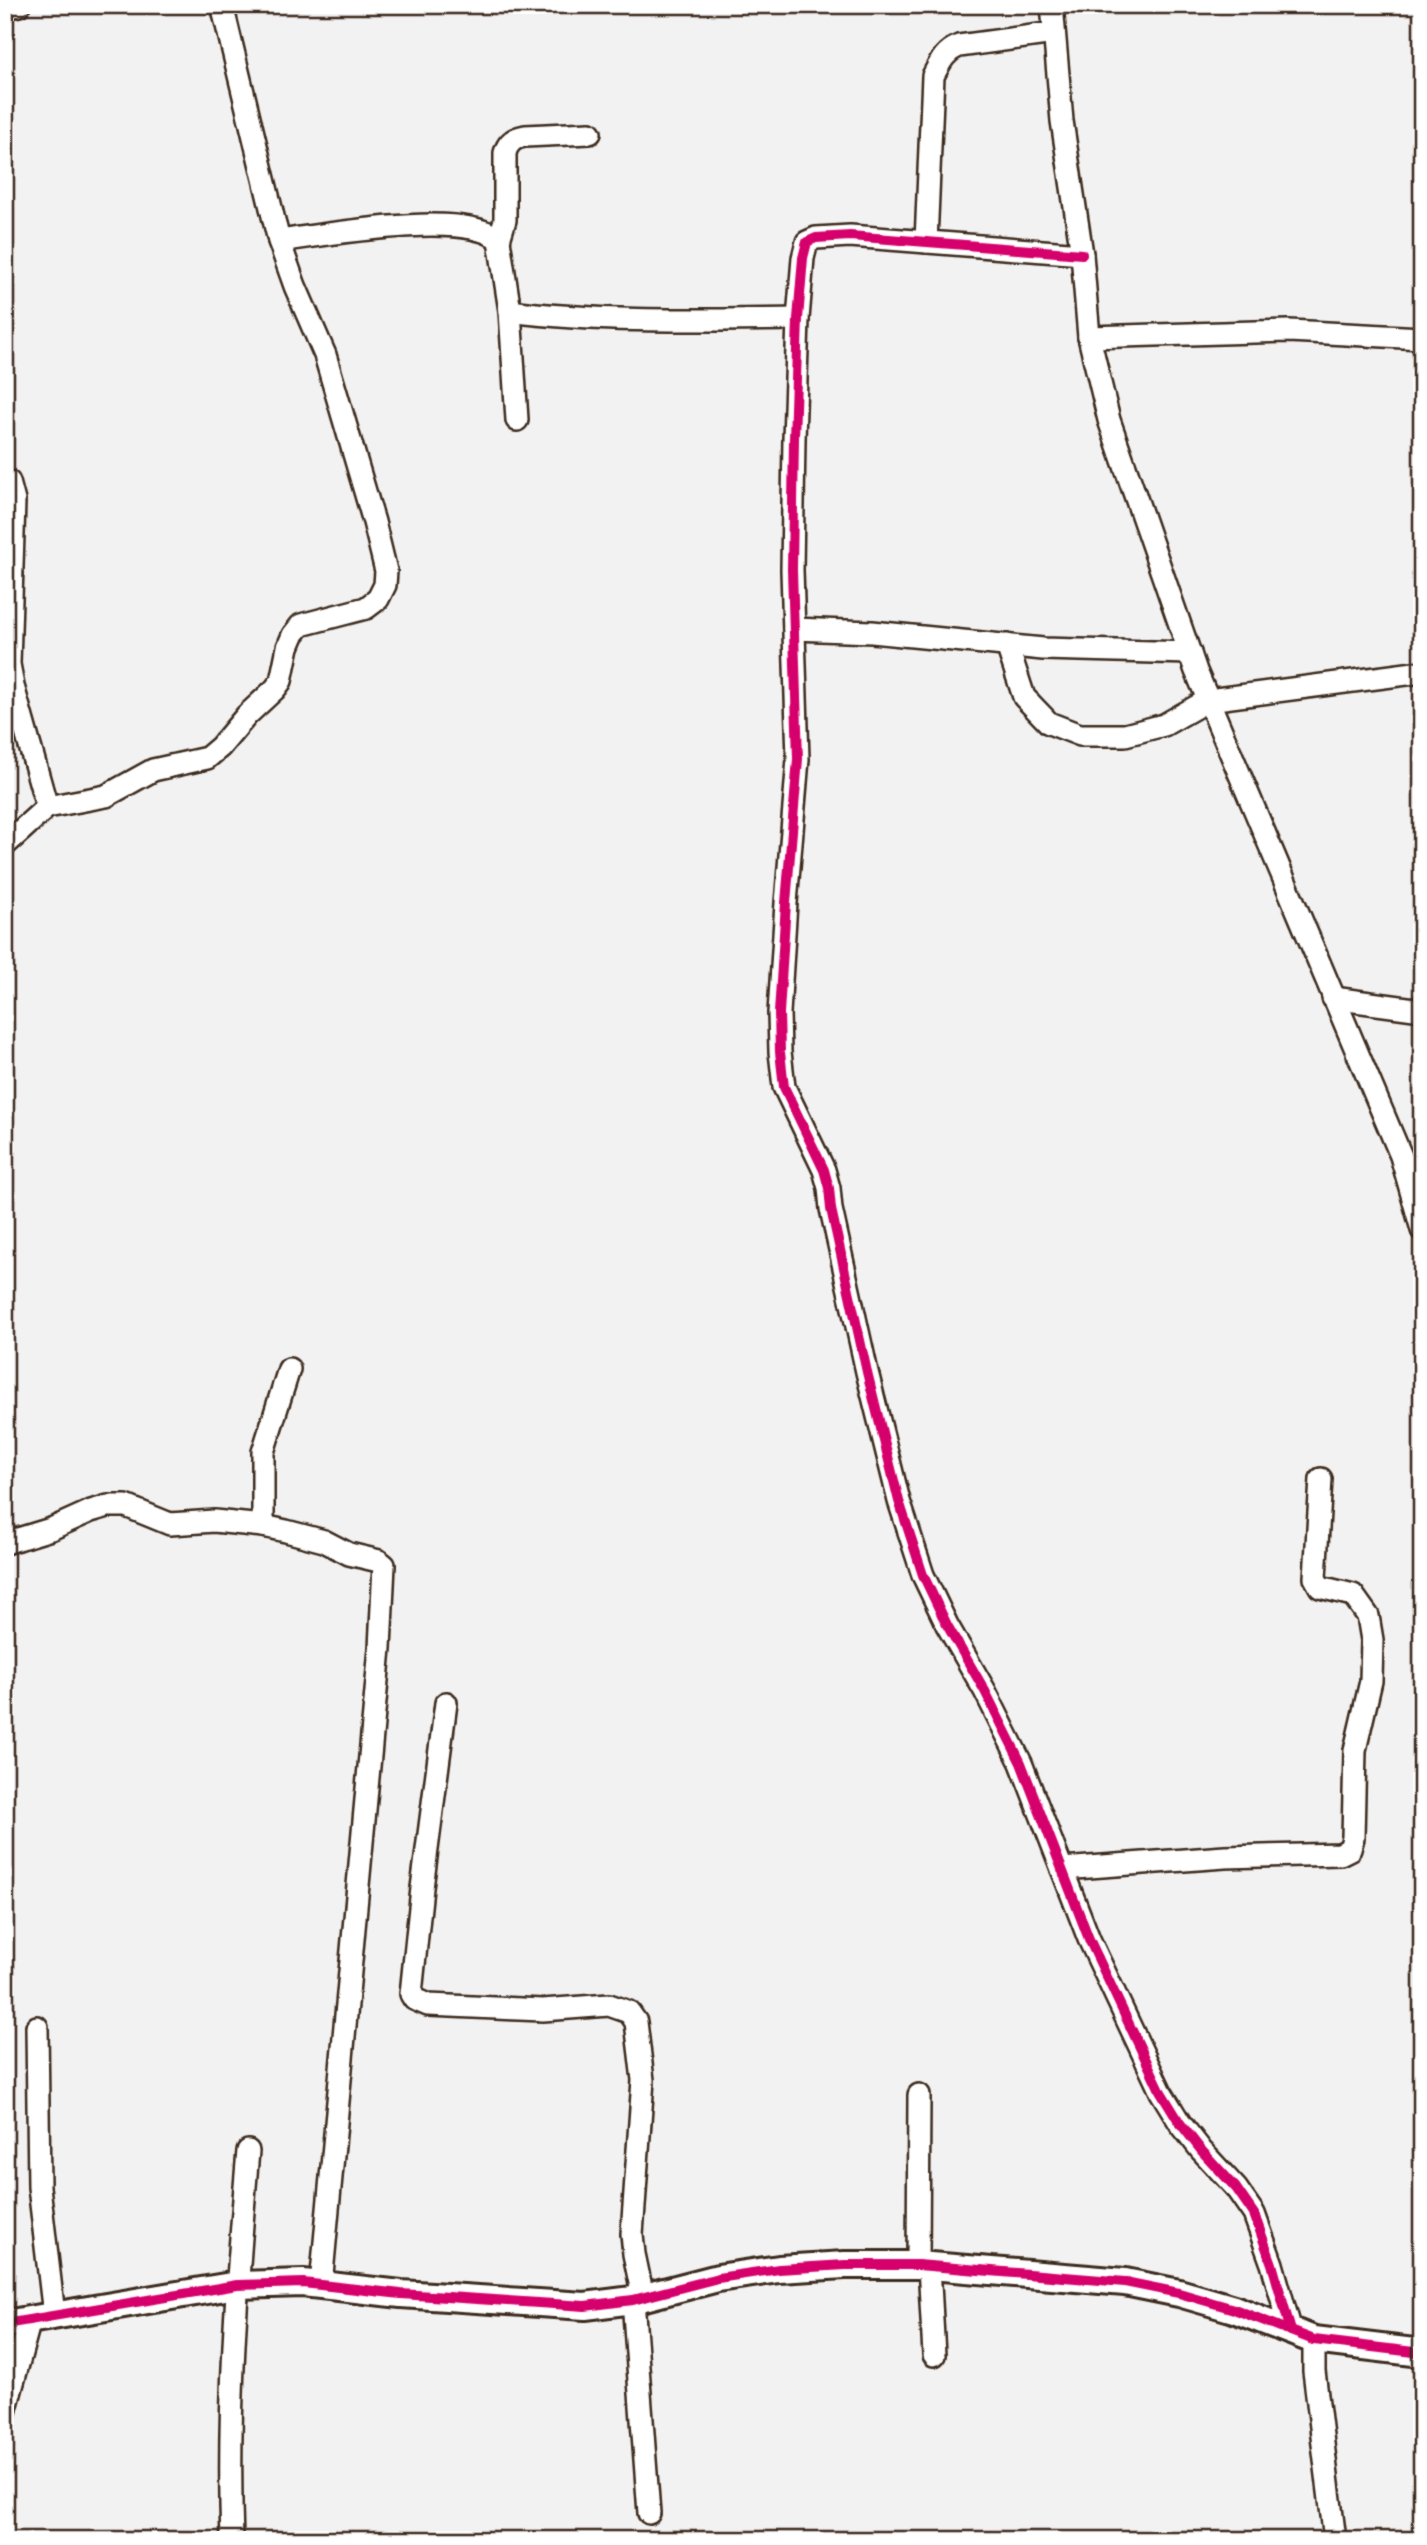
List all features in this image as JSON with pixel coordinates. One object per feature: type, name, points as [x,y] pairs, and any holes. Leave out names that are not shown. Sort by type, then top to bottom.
[{"type":"street","points":[[5,8],[19,5]]},
{"type":"street","points":[[5,845],[47,807],[106,796],[153,770],[207,758],[247,715],[275,690],[281,681],[288,647],[293,635],[302,625],[366,608],[378,599],[385,586],[386,571],[374,522],[326,355],[295,286],[279,241],[222,5]]},
{"type":"street","points":[[1052,5],[1062,121],[1082,254],[1089,337],[1109,420],[1189,653],[1401,1156],[1422,1230]]},
{"type":"street","points":[[926,242],[933,76],[943,58],[949,50],[959,46],[1054,33]]},
{"type":"street","points":[[517,420],[510,311],[499,240],[505,220],[505,153],[508,144],[516,138],[590,133]]},
{"type":"street","points":[[279,241],[362,229],[446,225],[466,226],[493,235],[499,240]]},
{"type":"street","points":[[1082,254],[850,236],[816,238],[807,243],[803,258],[798,319],[794,439],[794,629],[798,759],[779,1013],[780,1052],[784,1087],[824,1170],[829,1188],[831,1209],[867,1372],[913,1549],[947,1625],[985,1690],[1021,1763],[1089,1939],[1161,2092],[1180,2123],[1236,2188],[1254,2214],[1314,2371],[1335,2540]]},
{"type":"street","points":[[510,311],[593,318],[798,319]]},
{"type":"street","points":[[1089,337],[1289,331],[1422,338]]},
{"type":"street","points":[[5,481],[9,482],[13,501],[9,664],[47,807]]},
{"type":"street","points":[[794,629],[872,632],[1044,649],[1189,653]]},
{"type":"street","points":[[1007,645],[1024,697],[1049,723],[1080,735],[1125,736],[1164,725],[1208,700],[1422,672]]},
{"type":"street","points":[[1333,998],[1422,1010]]},
{"type":"street","points":[[263,1526],[262,1452],[289,1370]]},
{"type":"street","points":[[1062,1869],[1225,1857],[1340,1854],[1350,1849],[1353,1838],[1355,1750],[1371,1681],[1372,1640],[1368,1616],[1353,1595],[1320,1587],[1315,1578],[1321,1479]]},
{"type":"street","points":[[5,1543],[51,1529],[91,1511],[108,1506],[126,1506],[170,1524],[214,1521],[263,1526],[317,1539],[336,1549],[379,1560],[384,1565],[380,1648],[321,2285]]},
{"type":"street","points":[[446,1703],[411,1994],[414,1999],[428,2005],[542,2010],[609,2005],[629,2012],[636,2022],[643,2080],[632,2234],[649,2512]]},
{"type":"street","points":[[5,2412],[30,2320],[39,2186],[37,2027]]},
{"type":"street","points":[[919,2095],[923,2265],[934,2356]]},
{"type":"street","points":[[232,2540],[230,2452],[237,2285],[248,2151]]},
{"type":"street","points":[[30,2320],[237,2285],[321,2285],[401,2294],[585,2306],[638,2298],[718,2278],[779,2269],[845,2265],[923,2265],[1125,2282],[1179,2293],[1223,2306],[1302,2336],[1422,2353]]},
{"type":"cycle path","points":[[1082,254],[850,236],[816,238],[807,242],[803,258],[798,319],[794,439],[792,570],[798,759],[779,1013],[780,1052],[784,1087],[824,1170],[829,1188],[831,1209],[867,1372],[899,1501],[923,1575],[1021,1763],[1089,1939],[1161,2092],[1180,2123],[1236,2188],[1254,2214],[1291,2331]]},
{"type":"cycle path","points":[[5,2324],[237,2285],[303,2283],[401,2294],[585,2306],[633,2300],[718,2278],[779,2269],[918,2265],[1125,2282],[1179,2293],[1234,2309],[1314,2340],[1422,2353]]}]
